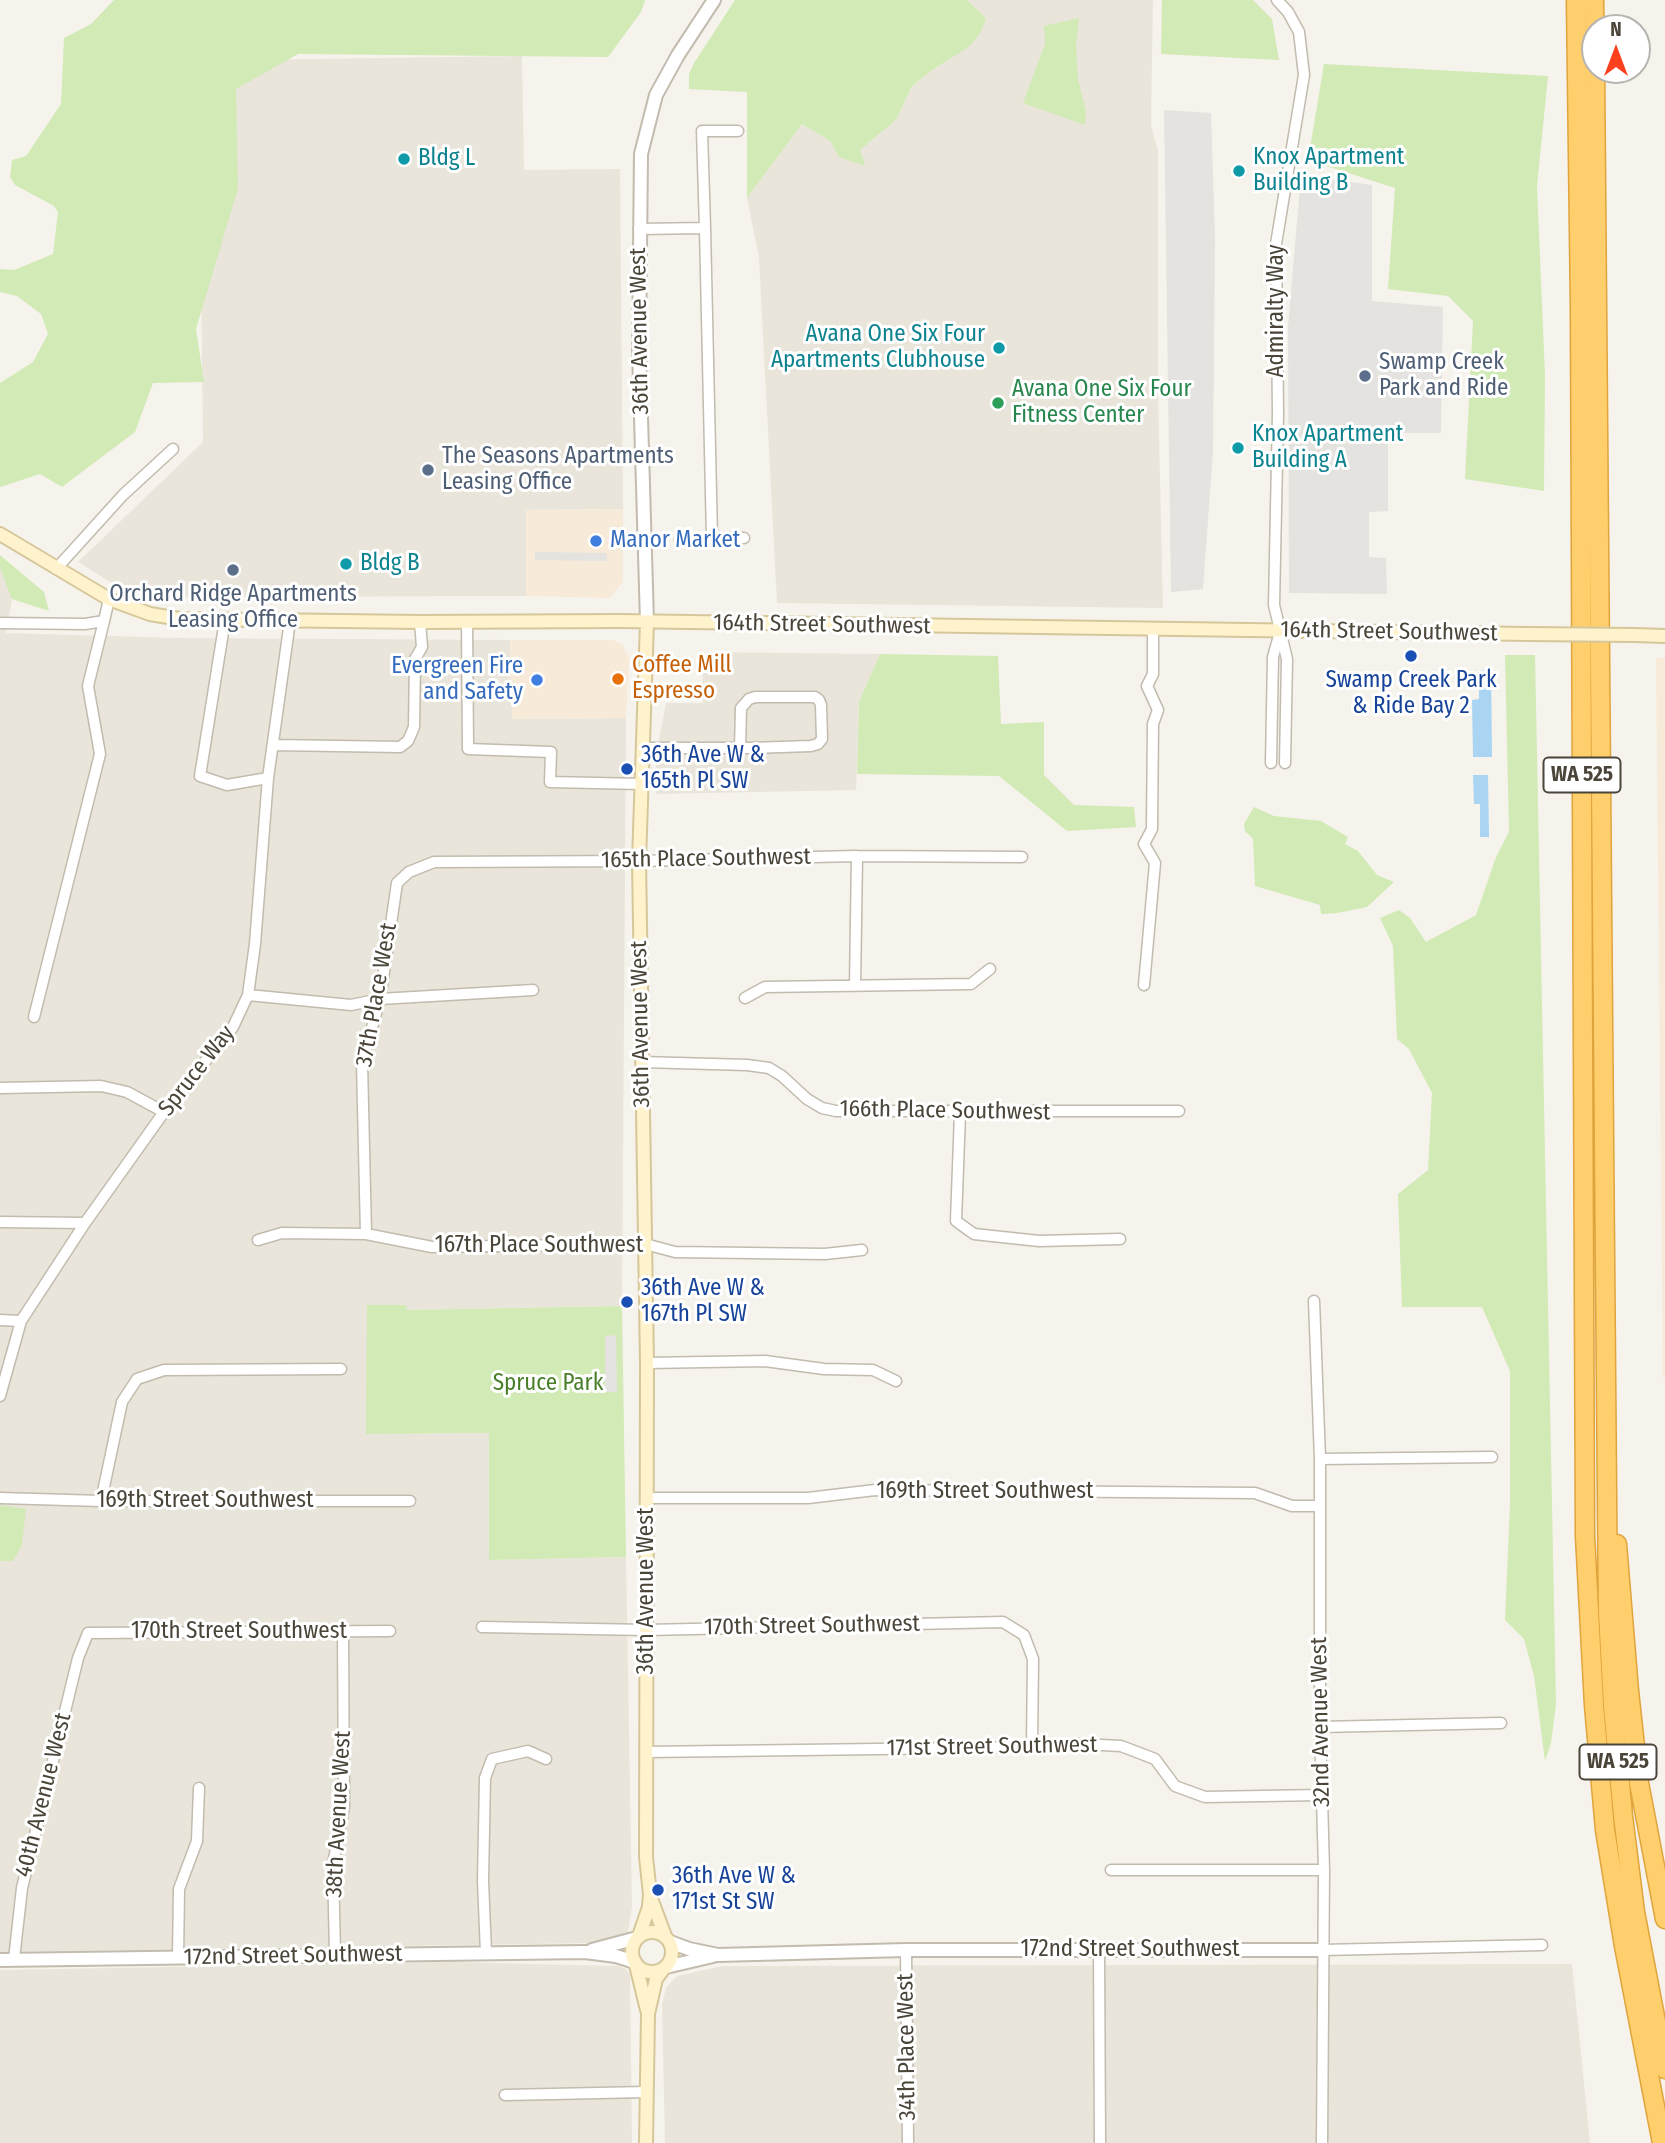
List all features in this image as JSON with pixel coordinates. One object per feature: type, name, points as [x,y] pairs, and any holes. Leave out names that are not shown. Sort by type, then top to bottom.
[{"type":"highway","name":"WA 525","points":[[1576,0],[1585,1536],[1594,1704],[1602,1792],[1624,1946],[1662,2143]]},
{"type":"highway","name":"WA 525","points":[[1595,84],[1608,1611],[1614,1720],[1635,1912],[1665,2069]]},
{"type":"highway","points":[[1608,1450],[1639,1783],[1665,1919]]},
{"type":"highway","points":[[1624,1946],[1616,1964],[1650,2143]]},
{"type":"main road","name":"164th Street Southwest","points":[[0,534],[109,599],[150,614],[180,619],[646,621],[1665,636]]},
{"type":"main road","name":"36th Avenue West","points":[[638,1937],[647,1916],[650,1894],[646,1857],[647,1363],[639,861],[646,621]]},
{"type":"main road","name":"36th Avenue West","points":[[650,1894],[667,1939]]},
{"type":"main road","points":[[646,2143],[648,2014],[656,1979],[672,1955],[667,1939],[652,1931],[638,1937],[632,1947],[648,2014]]},
{"type":"main road","points":[[636,1964],[647,1972],[665,1967]]},
{"type":"street","name":"36th Avenue West","points":[[646,621],[641,440],[641,154],[656,95],[714,0]]},
{"type":"street","name":"Admiralty Way","points":[[1277,0],[1289,12],[1299,32],[1304,75],[1276,244],[1278,426],[1273,591],[1287,659],[1286,763]]},
{"type":"street","points":[[712,538],[702,131],[738,131]]},
{"type":"street","points":[[639,229],[705,228]]},
{"type":"street","points":[[56,569],[123,495],[173,449]]},
{"type":"street","points":[[680,540],[744,538]]},
{"type":"street","points":[[34,1017],[100,754],[88,686],[109,599]]},
{"type":"street","points":[[225,620],[200,776],[228,785],[268,778]]},
{"type":"street","points":[[0,623],[85,624],[104,621]]},
{"type":"street","name":"Spruce Way","points":[[0,1396],[21,1321],[85,1223],[164,1112],[233,1027],[247,995],[255,944],[268,778],[290,621]]},
{"type":"street","points":[[467,621],[468,749],[551,752],[550,782],[642,784]]},
{"type":"street","points":[[273,745],[400,747],[408,741],[414,727],[415,659],[422,647],[420,622]]},
{"type":"street","points":[[1144,985],[1155,863],[1144,844],[1152,828],[1153,723],[1158,710],[1147,685],[1153,674],[1153,630]]},
{"type":"street","points":[[1271,763],[1273,656],[1280,631]]},
{"type":"street","points":[[643,748],[740,748],[801,747],[818,744],[822,739],[819,700],[815,697],[755,696],[749,699],[740,708],[740,748]]},
{"type":"street","points":[[855,986],[857,856]]},
{"type":"street","name":"165th Place Southwest","points":[[397,883],[410,872],[434,862],[857,856],[1022,857]]},
{"type":"street","name":"37th Place West","points":[[366,1234],[362,1063],[380,999],[397,883]]},
{"type":"street","points":[[745,998],[765,987],[971,984],[990,969]]},
{"type":"street","points":[[247,995],[351,1005],[380,999],[533,990]]},
{"type":"street","name":"166th Place Southwest","points":[[642,1062],[769,1068],[807,1099],[822,1108],[836,1111],[1179,1111]]},
{"type":"street","points":[[0,1088],[101,1086],[127,1092],[164,1112]]},
{"type":"street","points":[[960,1113],[956,1222],[974,1234],[1039,1241],[1120,1239]]},
{"type":"street","points":[[0,1222],[85,1223]]},
{"type":"street","name":"167th Place Southwest","points":[[258,1240],[282,1233],[366,1234],[432,1247],[645,1244],[675,1252],[825,1254],[862,1250]]},
{"type":"street","name":"32nd Avenue West","points":[[1314,1301],[1320,1459],[1320,1727],[1324,1870],[1322,2143]]},
{"type":"street","points":[[0,1320],[21,1321]]},
{"type":"street","points":[[647,1363],[765,1361],[824,1369],[873,1370],[895,1381]]},
{"type":"street","points":[[101,1501],[122,1402],[136,1379],[164,1370],[341,1370]]},
{"type":"street","points":[[1320,1459],[1492,1457]]},
{"type":"street","name":"169th Street Southwest","points":[[647,1498],[808,1499],[875,1490],[1255,1493],[1292,1506],[1320,1506]]},
{"type":"street","name":"169th Street Southwest","points":[[0,1498],[101,1501],[410,1500]]},
{"type":"street","name":"170th Street Southwest","points":[[482,1627],[647,1630],[1003,1622],[1024,1635],[1033,1659],[1032,1747]]},
{"type":"street","name":"38th Avenue West","points":[[335,1955],[333,1864],[344,1807],[343,1631]]},
{"type":"street","name":"170th Street Southwest","points":[[88,1633],[390,1631]]},
{"type":"street","name":"40th Avenue West","points":[[14,1959],[22,1888],[78,1658],[88,1633]]},
{"type":"street","points":[[1320,1727],[1501,1723]]},
{"type":"street","name":"171st Street Southwest","points":[[646,1752],[1082,1744],[1121,1746],[1155,1759],[1175,1786],[1205,1797],[1321,1795]]},
{"type":"street","points":[[486,1953],[483,1881],[485,1777],[492,1759],[528,1751],[546,1759]]},
{"type":"street","points":[[178,1958],[179,1889],[197,1841],[200,1788]]},
{"type":"street","points":[[1111,1870],[1324,1870]]},
{"type":"street","name":"172nd Street Southwest","points":[[585,1952],[638,1937]]},
{"type":"street","name":"172nd Street Southwest","points":[[667,1939],[689,1949],[718,1955]]},
{"type":"street","name":"172nd Street Southwest","points":[[665,1967],[718,1955],[906,1951],[1323,1950],[1542,1945]]},
{"type":"street","points":[[1098,1950],[1100,2143]]},
{"type":"street","name":"34th Place West","points":[[906,1951],[908,2143]]},
{"type":"street","name":"172nd Street Southwest","points":[[0,1959],[585,1952],[616,1955],[636,1964]]},
{"type":"street","points":[[505,2095],[646,2092]]},
{"type":"shaded area","points":[[967,0],[1153,0],[1151,125],[1158,151],[1158,391],[1163,608],[777,603],[759,258],[747,198],[802,124],[830,141],[839,157],[860,150],[896,120],[912,86],[952,58],[986,18]]},
{"type":"shaded area","points":[[522,56],[524,170],[620,169],[623,509],[527,510],[526,596],[163,597],[115,585],[78,562],[203,442],[201,277],[238,60]]},
{"type":"shaded area","points":[[1164,110],[1211,113],[1215,239],[1213,451],[1203,589],[1171,592]]},
{"type":"shaded area","name":"Swamp Creek Park and Ride","points":[[1301,175],[1372,185],[1372,301],[1443,307],[1441,433],[1388,433],[1388,511],[1369,512],[1369,557],[1386,558],[1387,594],[1289,593],[1288,327]]},
{"type":"shaded area","points":[[623,509],[623,582],[610,598],[526,596],[526,510]]},
{"type":"shaded area","points":[[535,552],[607,553],[607,561],[535,560]]},
{"type":"shaded area","points":[[0,564],[7,564],[12,599],[6,633],[178,638],[510,640],[513,719],[626,718],[622,1306],[406,1310],[406,1305],[366,1434],[489,1433],[489,1560],[626,1557],[632,1907],[627,1937],[597,1943],[0,1952]]},
{"type":"shaded area","points":[[510,640],[612,640],[622,644],[629,657],[626,718],[512,719]]},
{"type":"shaded area","points":[[702,652],[880,654],[859,702],[856,790],[656,794],[656,756],[666,703],[703,703]]},
{"type":"shaded area","points":[[1656,658],[1665,658],[1665,1378],[1663,1378]]},
{"type":"shaded area","points":[[616,1335],[617,1392],[605,1392],[605,1336]]},
{"type":"shaded area","points":[[453,1962],[618,1966],[626,1969],[630,1975],[632,2143],[0,2143],[0,1970]]},
{"type":"shaded area","points":[[1572,1964],[1590,2143],[665,2143],[662,2004],[666,1988],[677,1976],[722,1966]]},
{"type":"green space","points":[[114,0],[645,0],[641,12],[608,57],[298,54],[236,89],[238,188],[196,329],[204,382],[153,383],[135,432],[62,487],[40,474],[0,487],[0,383],[33,362],[48,334],[41,314],[17,296],[0,292],[0,269],[14,270],[53,254],[58,212],[54,206],[15,185],[10,177],[12,160],[26,156],[61,104],[64,38],[91,24]]},
{"type":"green space","points":[[735,0],[967,0],[986,18],[981,32],[970,46],[912,86],[896,120],[860,150],[865,166],[839,157],[830,141],[802,124],[747,198],[747,92],[689,89],[689,74],[694,63]]},
{"type":"green space","points":[[1162,0],[1253,0],[1272,19],[1279,60],[1161,54]]},
{"type":"green space","points":[[1079,18],[1076,46],[1078,79],[1086,112],[1085,125],[1023,103],[1045,44],[1044,26]]},
{"type":"green space","points":[[1324,64],[1548,76],[1537,186],[1545,375],[1544,491],[1465,479],[1473,321],[1448,296],[1388,289],[1395,188],[1308,160]]},
{"type":"green space","points":[[0,555],[44,592],[49,611],[12,599],[0,568]]},
{"type":"green space","points":[[880,654],[998,656],[1001,724],[1044,722],[1044,775],[1074,805],[1134,807],[1136,827],[1067,831],[999,776],[857,774],[859,702]]},
{"type":"green space","points":[[1505,655],[1535,655],[1556,1704],[1551,1743],[1545,1761],[1534,1676],[1524,1639],[1505,1620],[1510,1505],[1510,1371],[1482,1307],[1402,1307],[1398,1194],[1428,1170],[1432,1093],[1409,1049],[1397,1039],[1393,946],[1380,918],[1399,910],[1410,918],[1426,942],[1476,915],[1496,857],[1509,832]]},
{"type":"green space","points":[[1254,807],[1274,816],[1321,821],[1348,837],[1345,844],[1358,851],[1377,875],[1394,882],[1367,907],[1321,914],[1320,905],[1255,886],[1253,839],[1245,831],[1244,824]]},
{"type":"green space","name":"Spruce Park","points":[[367,1305],[406,1305],[407,1310],[622,1306],[626,1557],[489,1560],[489,1433],[366,1434]]},
{"type":"green space","points":[[0,1505],[26,1509],[22,1545],[13,1561],[0,1561]]},
{"type":"water","points":[[1491,670],[1492,757],[1473,757],[1472,700],[1479,699],[1479,671]]},
{"type":"water","points":[[1473,775],[1488,775],[1489,837],[1480,837],[1480,804],[1474,804]]},
{"type":"place","name":"Bldg L","points":[[404,159]]},
{"type":"place","name":"Knox Apartment Building B","points":[[1239,171]]},
{"type":"place","name":"Avana One Six Four Apartments Clubhouse","points":[[999,348]]},
{"type":"place","name":"Swamp Creek Park and Ride","points":[[1365,376]]},
{"type":"place","name":"Avana One Six Four Fitness Center","points":[[998,403]]},
{"type":"place","name":"Knox Apartment Building A","points":[[1238,448]]},
{"type":"place","name":"The Seasons Apartments Leasing Office","points":[[428,470]]},
{"type":"place","name":"Manor Market","points":[[596,541]]},
{"type":"place","name":"Bldg B","points":[[346,564]]},
{"type":"place","name":"Orchard Ridge Apartments Leasing Office","points":[[233,570]]},
{"type":"place","name":"Swamp Creek Park & Ride Bay 2","points":[[1411,656]]},
{"type":"place","name":"Coffee Mill Espresso","points":[[618,679]]},
{"type":"place","name":"Evergreen Fire and Safety","points":[[537,680]]},
{"type":"place","name":"36th Ave W & 165th Pl SW","points":[[627,769]]},
{"type":"place","name":"36th Ave W & 167th Pl SW","points":[[627,1302]]},
{"type":"place","name":"36th Ave W & 171st St SW","points":[[658,1890]]}]
